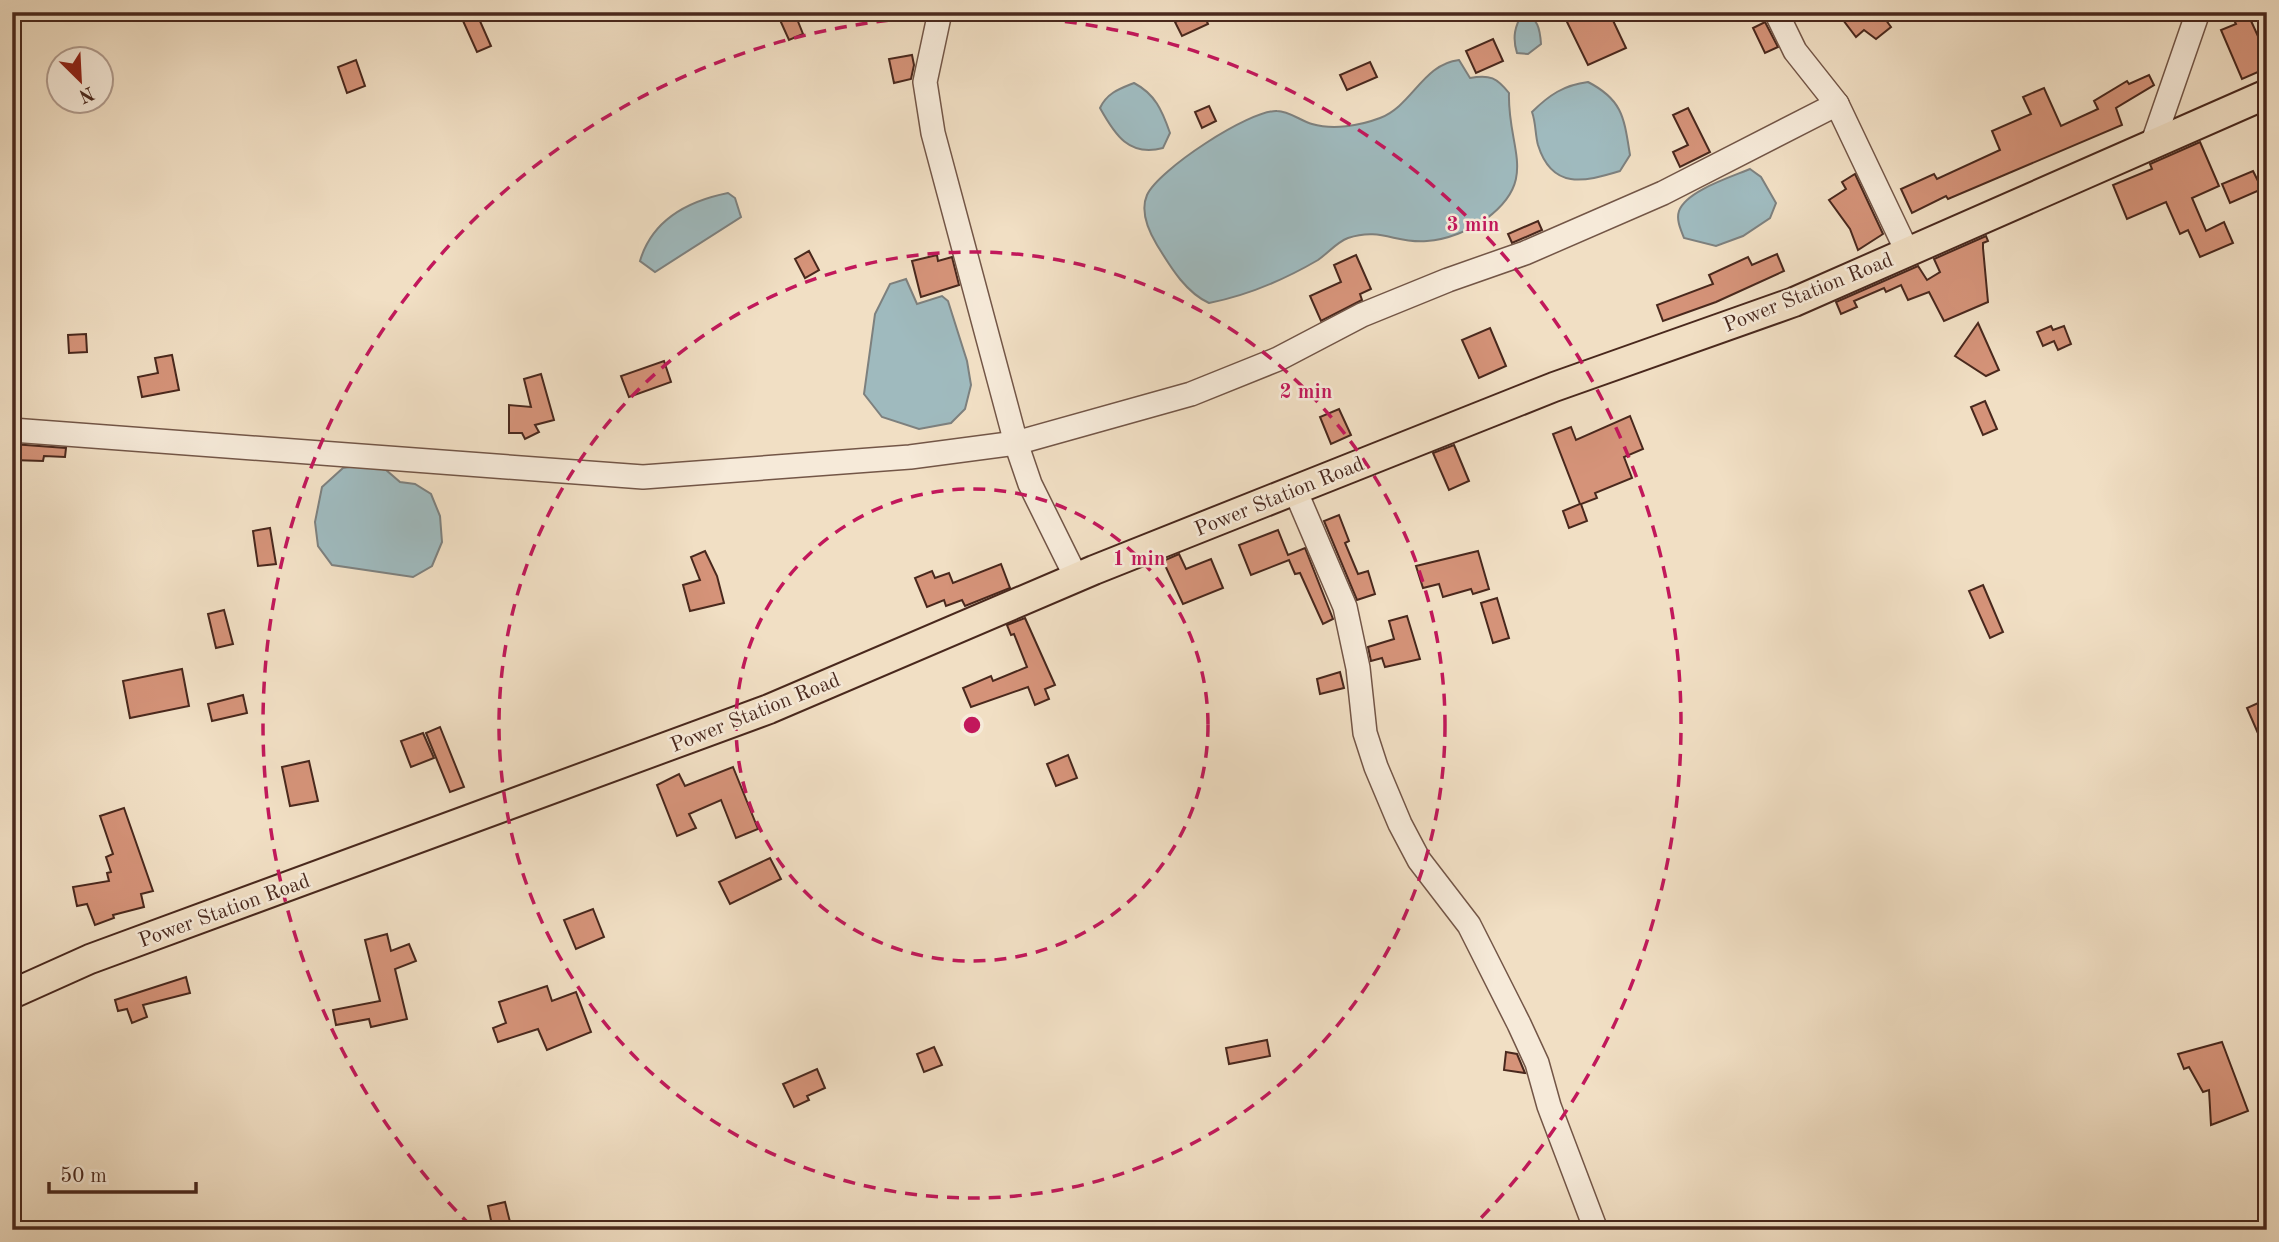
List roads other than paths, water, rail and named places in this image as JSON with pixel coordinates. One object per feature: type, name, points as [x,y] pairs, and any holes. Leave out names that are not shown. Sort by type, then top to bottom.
[{"type":"main road","name":"Power Station Road","points":[[12,993],[90,959],[769,709],[1076,578],[1296,489],[1554,387],[1794,302],[2267,93]]},
{"type":"street","points":[[940,12],[927,65],[927,101],[970,278],[1016,443],[1030,484],[1076,578]]},
{"type":"street","points":[[1776,12],[1795,51],[1837,104],[1907,251]]},
{"type":"street","points":[[2153,142],[2198,12]]},
{"type":"street","points":[[12,430],[643,477],[910,457],[1016,443],[1191,394],[1278,359],[1362,315],[1448,279],[1525,253],[1663,193],[1837,104]]},
{"type":"street","points":[[1296,489],[1345,607],[1358,668],[1365,733],[1376,768],[1419,860],[1469,925],[1520,1024],[1537,1063],[1549,1106],[1596,1230]]},
{"type":"water","points":[[1523,12],[1535,21],[1541,39],[1541,44],[1528,54],[1517,53],[1515,42],[1516,27]]},
{"type":"water","points":[[1459,60],[1470,78],[1492,78],[1509,93],[1517,162],[1516,176],[1512,190],[1486,219],[1442,239],[1416,241],[1370,234],[1348,238],[1318,260],[1278,281],[1238,296],[1209,303],[1179,278],[1151,233],[1144,207],[1147,195],[1168,171],[1206,143],[1264,113],[1281,111],[1312,124],[1329,127],[1355,125],[1380,118],[1401,104],[1436,69]]},
{"type":"water","points":[[1588,82],[1608,96],[1620,111],[1630,155],[1620,171],[1594,178],[1571,179],[1552,170],[1544,159],[1538,145],[1532,112],[1557,92]]},
{"type":"water","points":[[1134,83],[1153,98],[1164,117],[1170,133],[1163,148],[1141,149],[1124,141],[1111,127],[1100,108],[1110,95]]},
{"type":"water","points":[[1750,169],[1761,177],[1776,203],[1770,218],[1743,236],[1716,246],[1684,238],[1678,218],[1683,204],[1700,191]]},
{"type":"water","points":[[728,193],[735,198],[741,217],[655,272],[640,261],[653,234],[674,215],[699,201]]},
{"type":"water","points":[[906,279],[917,304],[942,296],[948,301],[967,361],[971,385],[965,409],[951,423],[919,429],[882,417],[864,394],[875,314],[890,284]]},
{"type":"water","points":[[364,465],[386,470],[400,482],[415,484],[431,494],[440,516],[442,542],[432,566],[413,577],[332,565],[318,546],[315,522],[322,487],[343,468]]}]
